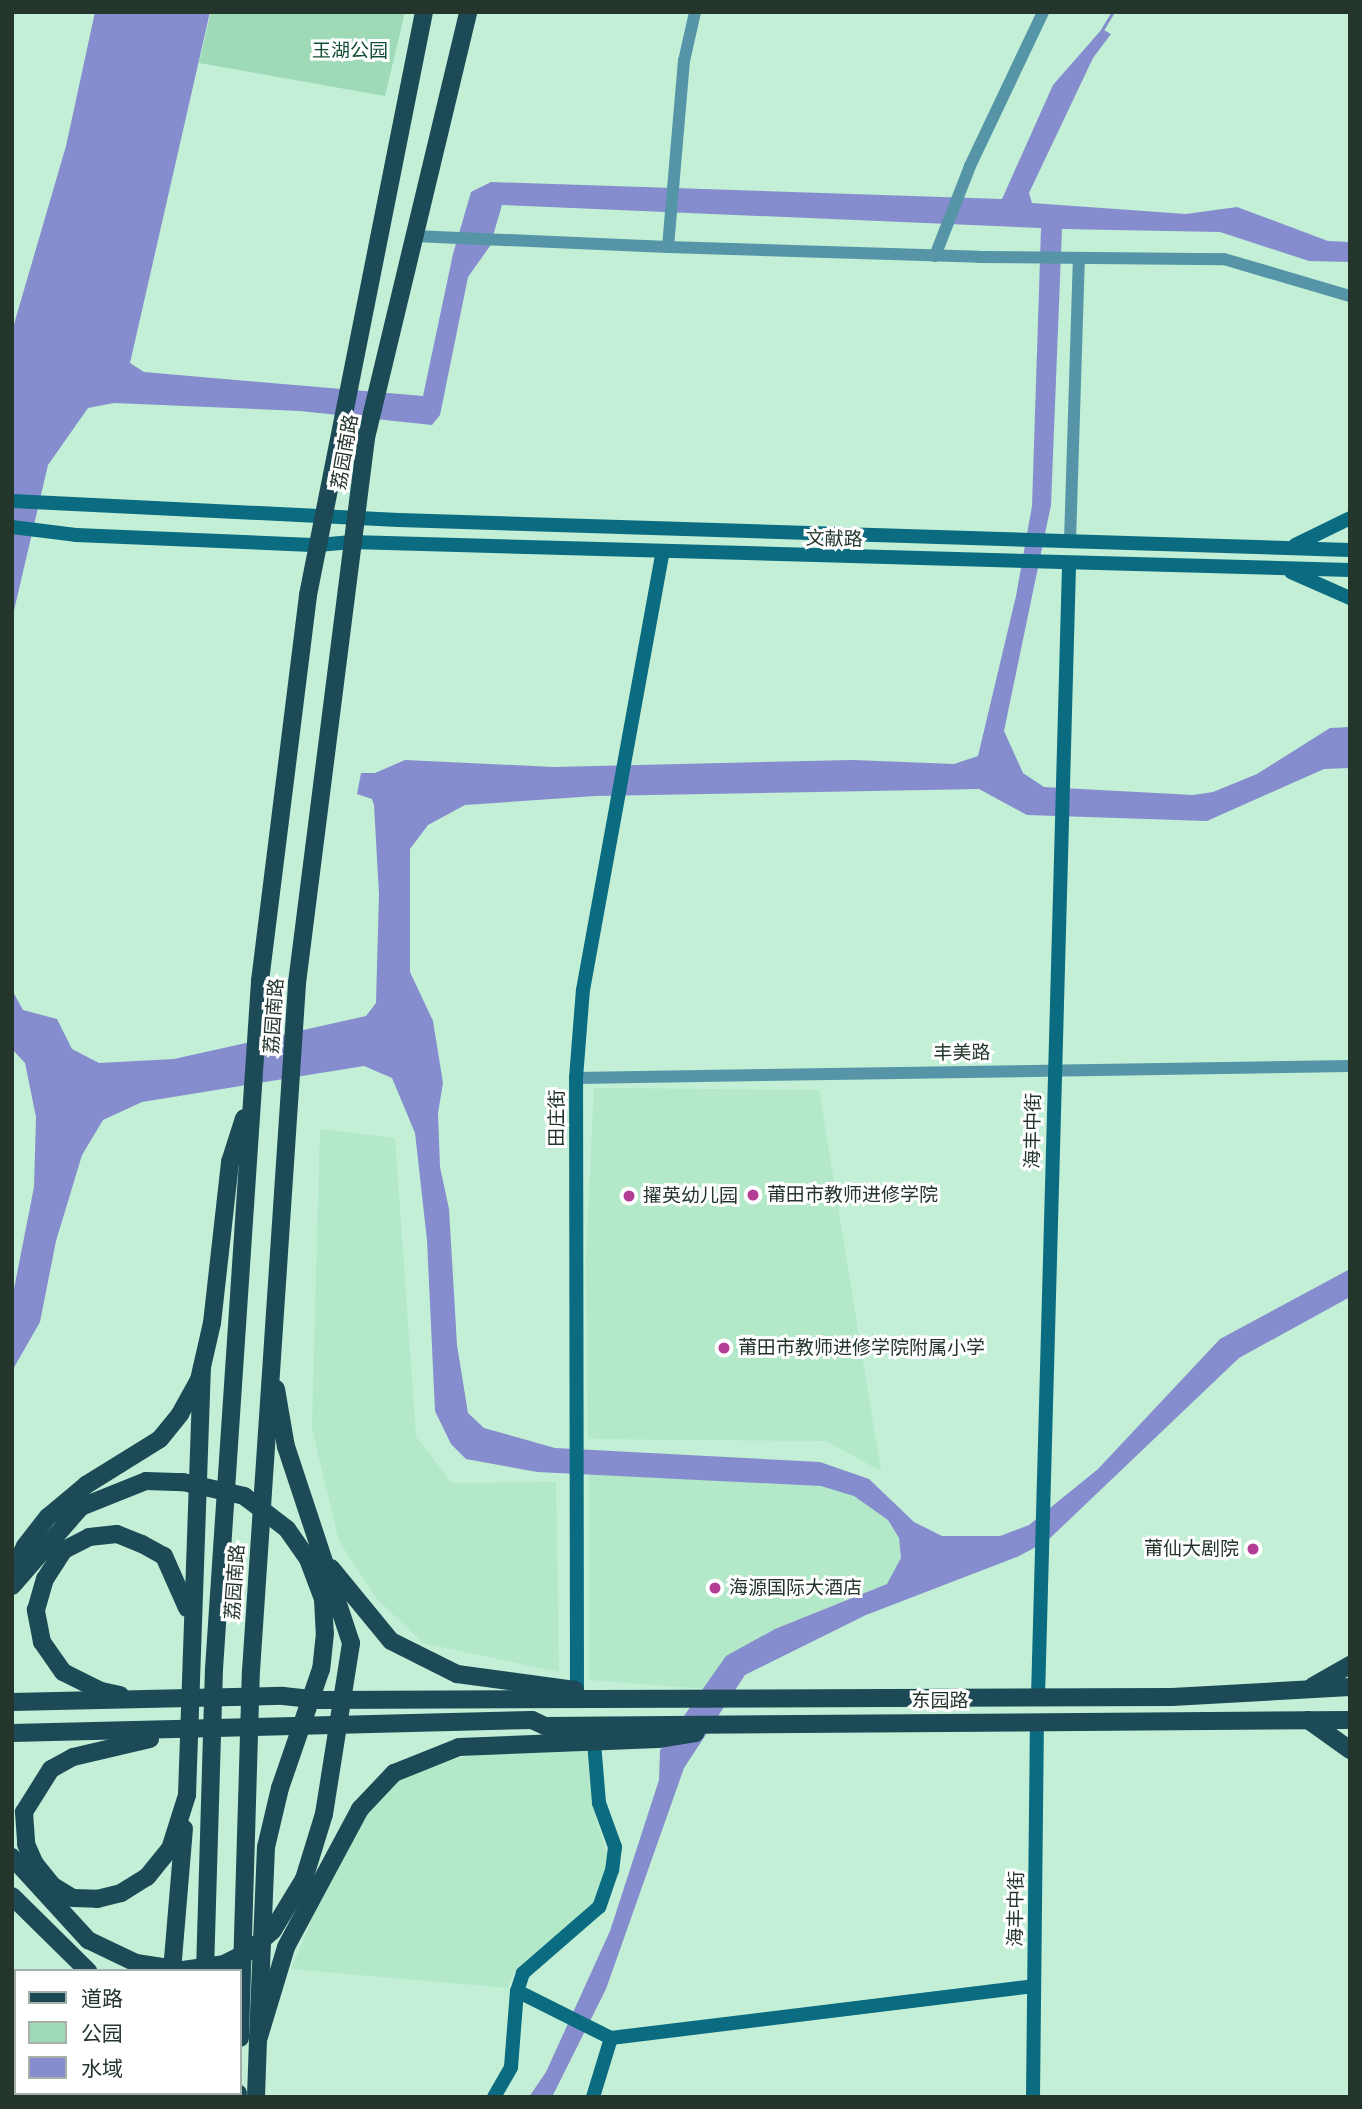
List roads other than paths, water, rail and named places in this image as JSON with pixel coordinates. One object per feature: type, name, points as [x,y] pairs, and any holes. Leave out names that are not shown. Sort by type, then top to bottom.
[{"type":"main road","name":"荔园南路","points":[[242,1971],[251,1671],[293,1035],[366,438],[468,12]]},
{"type":"main road","name":"荔园南路","points":[[205,1969],[214,1670],[256,1036],[278,816],[323,516],[423,15]]},
{"type":"main road","points":[[172,1969],[187,1795],[191,1620],[202,1367],[212,1323],[230,1162],[253,1092]]},
{"type":"main road","points":[[190,1969],[224,1964],[248,1952],[273,1930],[304,1879],[324,1814],[351,1643],[286,1447],[271,1361]]},
{"type":"main road","points":[[12,1572],[24,1546],[48,1517],[86,1485],[160,1438],[180,1415],[202,1367]]},
{"type":"main road","points":[[12,1586],[81,1507],[146,1481],[183,1482],[244,1496],[287,1529],[308,1559],[323,1599],[321,1670],[279,1788],[266,1847],[256,2097]]},
{"type":"main road","points":[[151,1701],[101,1691],[64,1672],[42,1642],[36,1610],[45,1579],[64,1550],[89,1536],[117,1534],[164,1556],[191,1620]]},
{"type":"main road","points":[[325,1561],[391,1641],[457,1674],[669,1699]]},
{"type":"main road","points":[[1310,1688],[1350,1665]]},
{"type":"main road","points":[[457,1674],[459,1747]]},
{"type":"main road","name":"东园路","points":[[151,1701],[283,1696],[533,1699],[1172,1697],[1350,1686]]},
{"type":"main road","points":[[12,1702],[151,1701]]},
{"type":"main road","name":"东园路","points":[[186,1731],[532,1720],[545,1726],[1350,1720]]},
{"type":"main road","points":[[1308,1720],[1350,1750]]},
{"type":"main road","points":[[258,2040],[286,1947],[360,1809],[406,1765],[459,1747],[658,1740],[754,1724]]},
{"type":"main road","points":[[186,1731],[73,1756],[51,1769],[35,1790],[24,1811],[26,1844],[35,1864],[53,1886],[73,1898],[97,1899],[121,1893],[147,1878],[170,1849],[187,1795]]},
{"type":"main road","points":[[12,1733],[186,1731]]},
{"type":"main road","points":[[12,1857],[88,1940],[136,1963],[176,1969]]},
{"type":"main road","points":[[12,1896],[86,1969]]},
{"type":"street","points":[[668,243],[684,61],[695,12]]},
{"type":"street","points":[[935,256],[970,166],[1043,12]]},
{"type":"street","points":[[414,236],[499,242],[668,243],[935,256],[1224,259],[1350,296]]},
{"type":"street","points":[[1070,541],[1072,258]]},
{"type":"street","points":[[12,501],[45,505],[355,518],[1350,551]]},
{"type":"street","points":[[1289,547],[1335,529],[1350,518]]},
{"type":"street","name":"文献路","points":[[12,527],[318,545],[352,542],[662,554],[1350,570]]},
{"type":"street","name":"田庄街","points":[[577,1690],[576,1078],[583,990],[662,554]]},
{"type":"street","name":"海丰中街","points":[[1038,1697],[1069,565]]},
{"type":"street","points":[[1283,569],[1350,598]]},
{"type":"street","name":"丰美路","points":[[576,1078],[1350,1066]]},
{"type":"street","name":"海丰中街","points":[[1033,2097],[1037,1722]]},
{"type":"street","points":[[494,2097],[511,2067],[517,1991],[523,1973],[599,1906],[612,1870],[615,1847],[599,1802],[594,1743]]},
{"type":"street","points":[[517,1991],[610,2037],[1034,1986]]},
{"type":"street","points":[[593,2097],[610,2037]]},
{"type":"water","points":[[95,12],[210,12],[130,363],[144,372],[423,396],[453,254],[471,192],[491,182],[1002,199],[1053,85],[1102,29],[1111,34],[1093,58],[1029,193],[1032,203],[1186,214],[1237,207],[1328,241],[1350,242],[1350,262],[1309,261],[1220,232],[1062,229],[1051,505],[1004,731],[1023,773],[1044,787],[1193,795],[1213,792],[1257,774],[1330,728],[1350,727],[1350,768],[1324,769],[1207,821],[1027,815],[979,789],[595,796],[465,805],[428,825],[410,849],[410,972],[433,1021],[443,1083],[438,1113],[440,1167],[449,1209],[457,1345],[468,1413],[484,1428],[555,1448],[820,1462],[869,1479],[914,1522],[942,1536],[1000,1536],[1029,1525],[1098,1469],[1220,1339],[1350,1269],[1350,1297],[1239,1358],[1047,1541],[1019,1556],[866,1615],[745,1675],[684,1768],[606,1989],[552,2097],[529,2097],[546,2072],[610,1931],[659,1780],[660,1750],[726,1656],[775,1629],[887,1584],[901,1558],[899,1538],[888,1520],[854,1496],[821,1486],[537,1472],[466,1459],[451,1444],[435,1411],[427,1240],[415,1133],[392,1078],[364,1066],[142,1102],[103,1120],[82,1155],[56,1241],[40,1322],[12,1371],[12,1299],[34,1187],[36,1117],[25,1063],[12,1049],[12,990],[23,1010],[57,1019],[72,1049],[99,1063],[174,1059],[366,1016],[376,1003],[379,894],[374,805],[372,799],[357,794],[361,773],[375,773],[405,760],[553,767],[853,760],[954,764],[978,756],[1016,596],[1032,506],[1041,228],[502,205],[490,246],[468,277],[440,415],[432,425],[300,411],[114,403],[88,408],[48,465],[12,619],[12,331],[66,146]]},
{"type":"waterway","points":[[1102,30],[1113,12]]},
{"type":"place","name":"莆田市教师进修学院","points":[[753,1195]]},
{"type":"place","name":"擢英幼儿园","points":[[629,1196]]},
{"type":"place","name":"莆田市教师进修学院附属小学","points":[[724,1348]]},
{"type":"place","name":"莆仙大剧院","points":[[1253,1549]]},
{"type":"place","name":"海源国际大酒店","points":[[715,1588]]},
{"type":"park label","name":"玉湖公园","points":[[350,51]]}]
